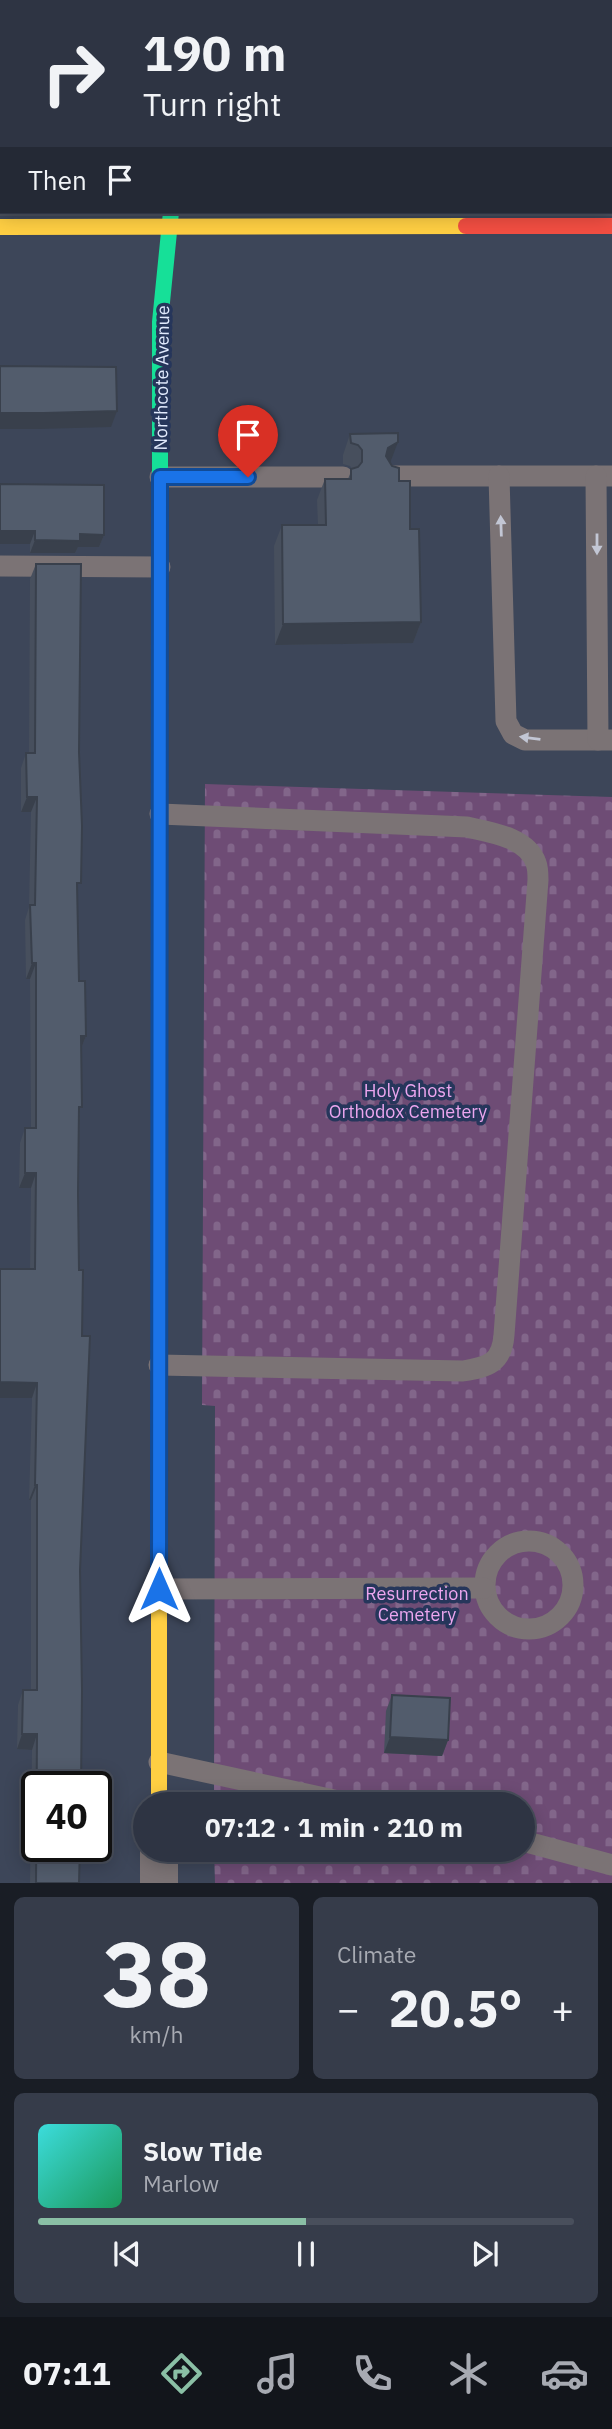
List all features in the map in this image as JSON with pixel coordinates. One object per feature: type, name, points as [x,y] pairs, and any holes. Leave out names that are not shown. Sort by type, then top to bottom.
[{"type":"street","points":[[0,227],[170,219],[612,226]]},
{"type":"street","name":"Northcote Avenue","points":[[159,1792],[160,322],[170,219]]},
{"type":"street","points":[[159,1862],[159,1883]]},
{"type":"lane","points":[[391,476],[499,476],[604,476],[605,740],[525,740],[513,734],[506,721],[499,476]]},
{"type":"lane","points":[[160,477],[343,477]]},
{"type":"lane","points":[[0,566],[160,567]]},
{"type":"lane","points":[[159,1365],[463,1371],[480,1368],[495,1360],[503,1350],[538,880],[536,862],[527,849],[511,840],[467,827],[160,814]]},
{"type":"lane","points":[[527,1540],[540,1541],[564,1557],[571,1570],[573,1584],[572,1597],[566,1609],[544,1626],[531,1629],[505,1622],[495,1613],[484,1588],[491,1561],[500,1550],[527,1540]]},
{"type":"lane","points":[[159,1589],[484,1588]]},
{"type":"lane","points":[[159,1762],[297,1792]]},
{"type":"lane","points":[[535,1844],[612,1865]]},
{"type":"green space","name":"Holy Ghost Orthodox Cemetery","points":[[205,784],[612,797],[612,1883],[215,1883],[214,1862],[535,1862],[535,1792],[214,1792],[215,1406],[202,1405]]},
{"type":"building","points":[[0,366],[116,367],[117,411],[0,413]]},
{"type":"building","points":[[398,433],[398,442],[388,448],[386,456],[392,466],[399,468],[399,481],[410,481],[410,529],[419,529],[421,622],[283,624],[282,525],[326,525],[325,479],[351,479],[351,469],[362,462],[362,450],[351,443],[350,434]]},
{"type":"building","points":[[0,484],[104,485],[104,535],[80,534],[80,541],[35,540],[35,531],[0,531]]},
{"type":"building","points":[[36,564],[81,564],[79,752],[82,826],[81,883],[77,883],[79,981],[85,981],[86,1036],[81,1036],[82,1107],[79,1107],[78,1193],[79,1270],[83,1270],[82,1336],[90,1336],[80,1570],[81,1771],[37,1771],[37,1734],[22,1734],[23,1690],[37,1690],[37,1383],[0,1382],[0,1269],[35,1269],[36,1173],[25,1173],[25,1128],[36,1128],[36,963],[32,963],[30,905],[35,905],[37,797],[27,797],[26,753],[35,753]]},
{"type":"building","points":[[392,1695],[450,1698],[448,1740],[390,1737]]},
{"type":"building","points":[[36,1862],[80,1862],[79,1883],[36,1883]]},
{"type":"traffic: fast","points":[[160,526],[160,322],[171,214]]},
{"type":"traffic: fast","points":[[159,1356],[160,788]]},
{"type":"traffic: slow","points":[[0,227],[466,226]]},
{"type":"traffic: slow","points":[[159,1356],[159,1792]]},
{"type":"traffic: jam","points":[[466,226],[612,226]]},
{"type":"traffic: jam","points":[[160,526],[160,788]]},
{"type":"route","points":[[159,1589],[160,477],[248,477]]},
{"type":"park label","name":"Resurrection Cemetery","points":[[417,1604]]}]
